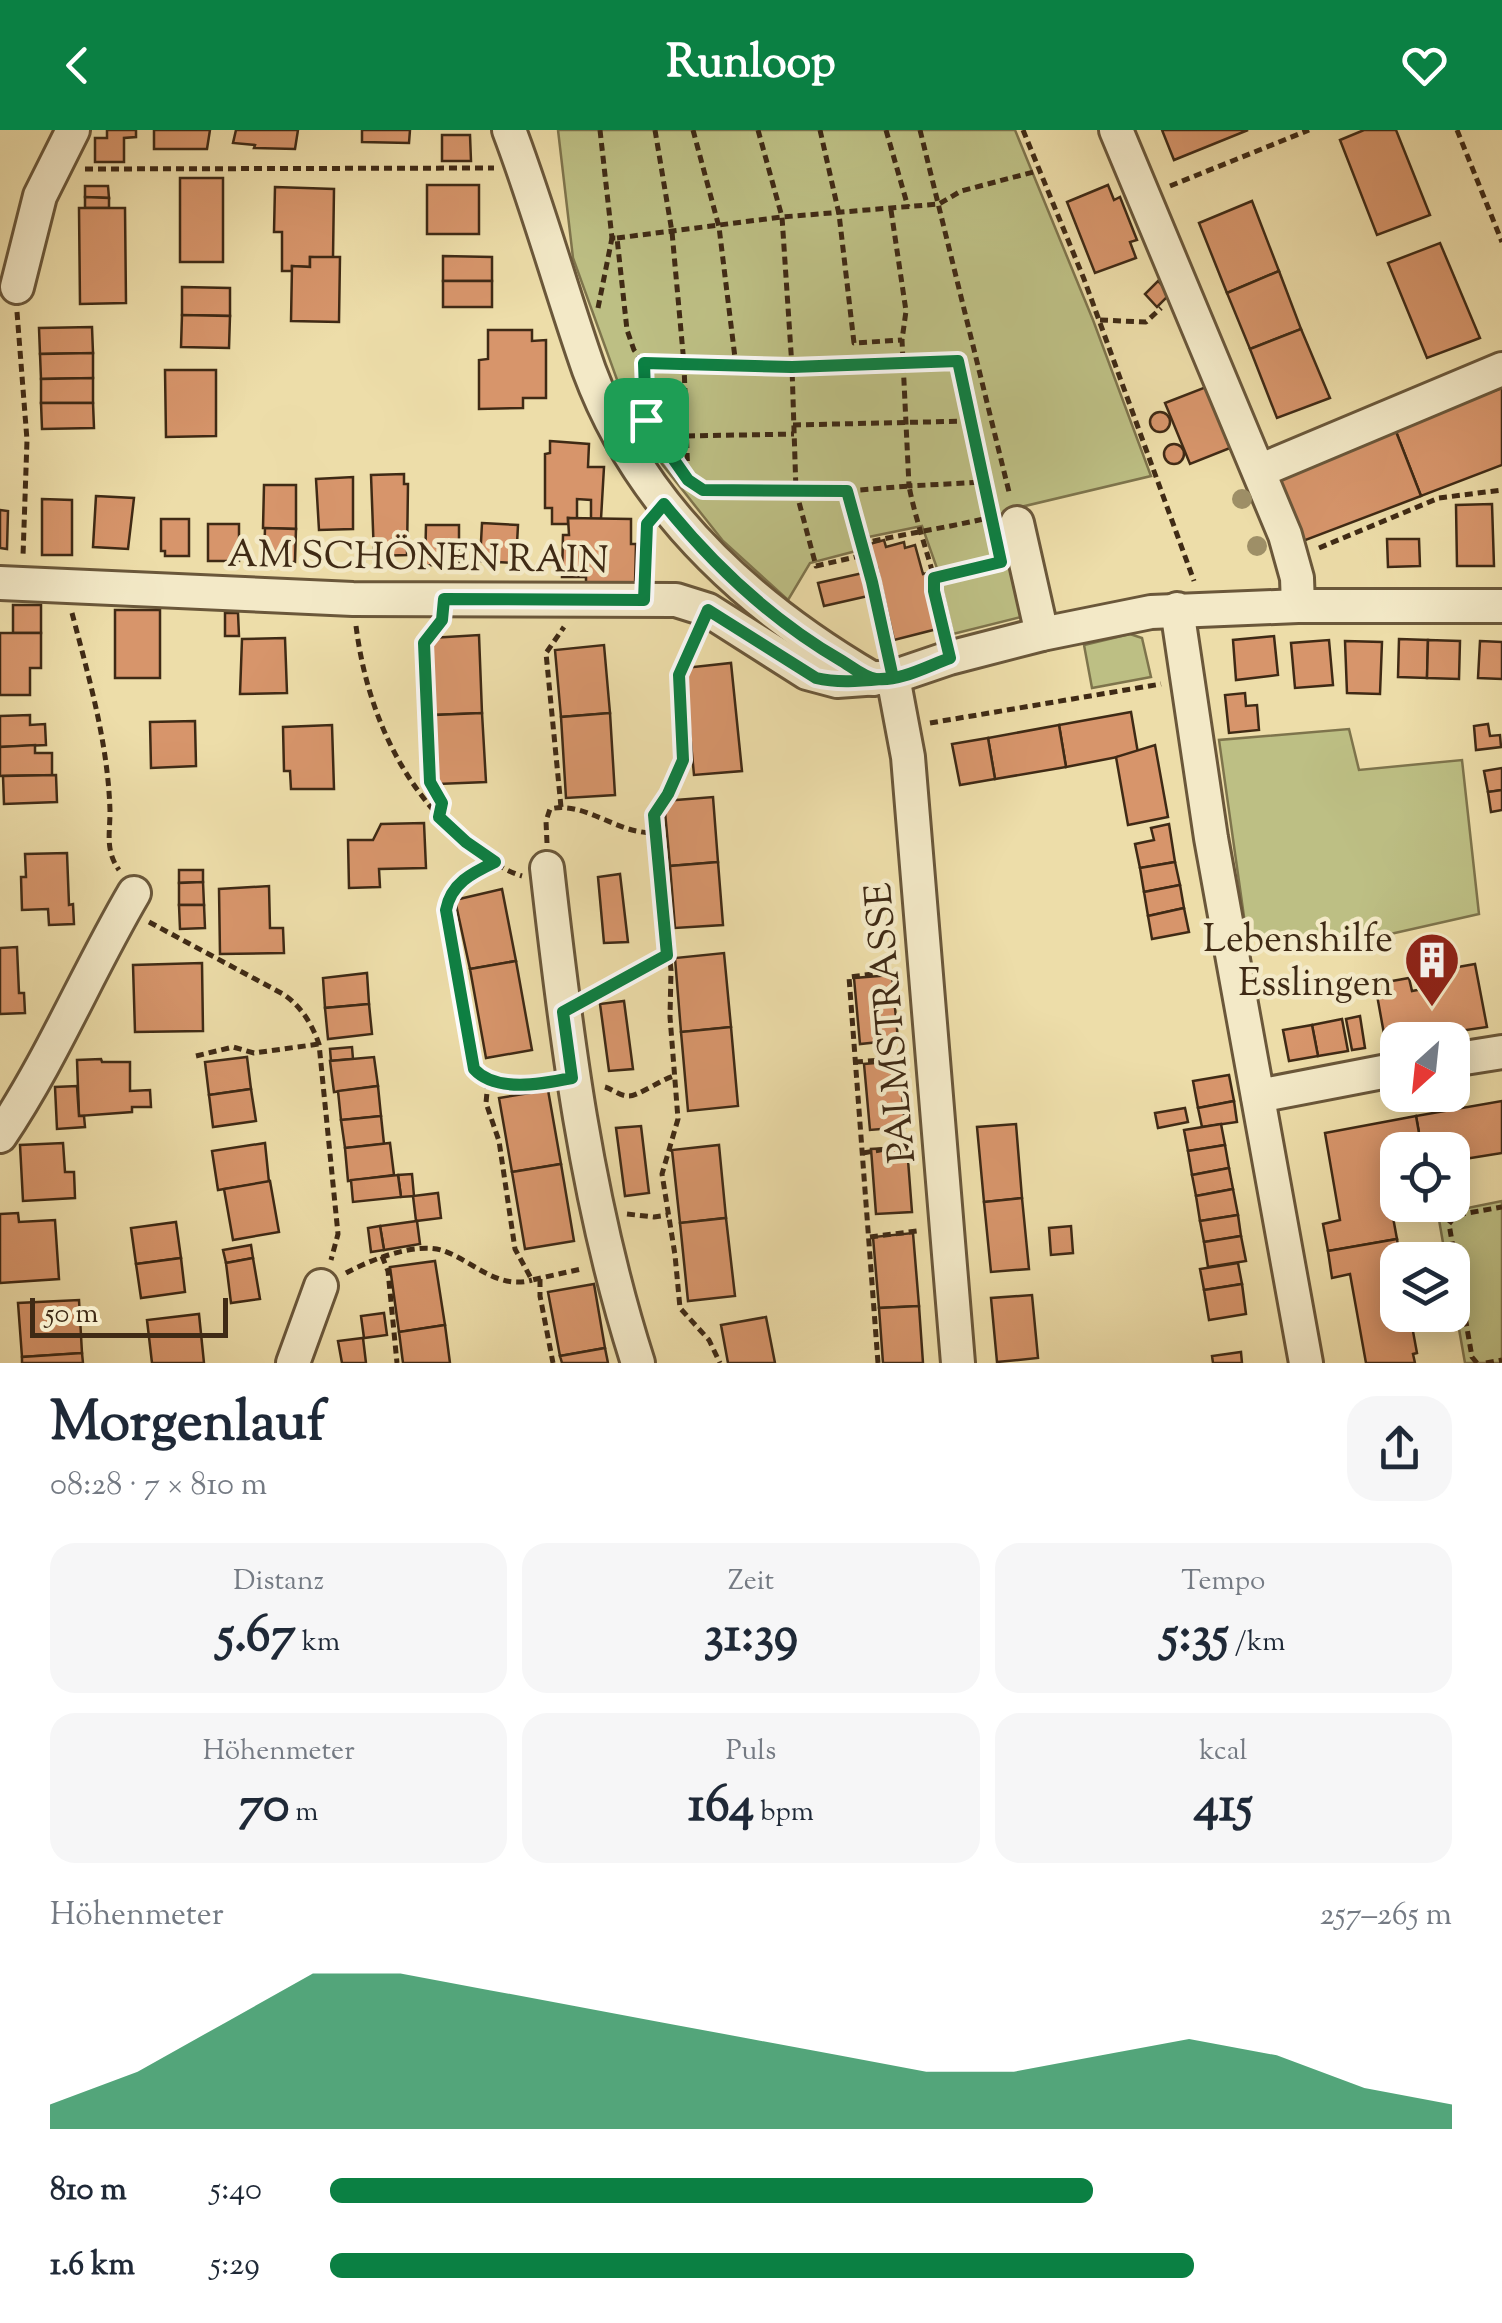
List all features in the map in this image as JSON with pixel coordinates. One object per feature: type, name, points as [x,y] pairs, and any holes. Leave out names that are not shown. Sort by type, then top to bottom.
[{"type":"street","points":[[17,287],[40,196],[73,130]]},
{"type":"street","points":[[508,130],[590,372],[610,418],[664,504],[717,565],[762,604],[818,646],[883,678]]},
{"type":"street","points":[[1116,130],[1259,470],[1292,558],[1298,606]]},
{"type":"street","points":[[1259,470],[1502,370]]},
{"type":"street","points":[[1000,530],[1042,634]]},
{"type":"street","name":"AM SCHÖNEN RAIN","points":[[0,583],[354,598],[676,600],[708,610],[816,678],[837,681],[883,678],[1042,634],[1112,618],[1189,608],[1502,606]]},
{"type":"street","points":[[1189,608],[1188,678],[1211,838],[1306,1363]]},
{"type":"street","name":"PALMSTRASSE","points":[[883,678],[904,729],[958,1363]]},
{"type":"street","points":[[548,874],[573,1086],[597,1212],[638,1363]]},
{"type":"street","points":[[0,1136],[51,1053],[129,900]]},
{"type":"street","points":[[1470,1057],[1502,1052]]},
{"type":"street","points":[[1258,1096],[1380,1073]]},
{"type":"street","points":[[294,1363],[321,1286]]},
{"type":"path","points":[[600,130],[627,330],[644,363],[648,427]]},
{"type":"path","points":[[655,130],[672,232],[684,364],[688,480]]},
{"type":"path","points":[[692,130],[719,227],[736,366]]},
{"type":"path","points":[[758,130],[782,218],[796,491],[816,566],[864,554]]},
{"type":"path","points":[[820,130],[839,214],[854,343],[902,340]]},
{"type":"path","points":[[886,130],[908,207]]},
{"type":"path","points":[[920,130],[938,204],[1000,530],[1001,562],[934,578]]},
{"type":"path","points":[[1023,130],[1158,476],[1189,608]]},
{"type":"path","points":[[1144,197],[1308,130]]},
{"type":"path","points":[[1457,130],[1502,242]]},
{"type":"path","points":[[52,170],[524,168]]},
{"type":"path","points":[[614,238],[938,204],[961,192],[1041,170]]},
{"type":"path","points":[[891,210],[906,311],[902,340],[909,486],[950,658]]},
{"type":"path","points":[[572,318],[598,308],[606,254],[614,238]]},
{"type":"path","points":[[17,287],[16,326],[28,440],[23,557]]},
{"type":"path","points":[[1100,320],[1146,322],[1184,292]]},
{"type":"path","points":[[644,363],[792,367],[958,361],[984,482],[1000,530]]},
{"type":"path","points":[[793,424],[970,421]]},
{"type":"path","points":[[686,436],[794,434]]},
{"type":"path","points":[[658,440],[695,487],[711,492],[847,491],[984,482]]},
{"type":"path","points":[[1292,558],[1439,498],[1502,490]]},
{"type":"path","points":[[847,491],[864,554],[883,678]]},
{"type":"path","points":[[644,600],[647,524],[664,504]]},
{"type":"path","points":[[860,544],[902,534],[1000,530]]},
{"type":"path","points":[[65,586],[101,728],[109,790],[109,856],[129,900],[292,1000],[308,1020],[319,1044],[338,1234],[321,1286]]},
{"type":"path","points":[[354,598],[361,661],[378,718],[399,763],[439,817],[466,842],[514,874],[548,874]]},
{"type":"path","points":[[439,817],[442,803],[430,782],[424,648],[442,620],[444,599]]},
{"type":"path","points":[[708,610],[680,669],[684,752],[671,789],[654,815],[670,970],[678,1128],[662,1166],[680,1308],[709,1340],[720,1363]]},
{"type":"path","points":[[561,807],[546,653],[564,625]]},
{"type":"path","points":[[904,729],[1188,678]]},
{"type":"path","points":[[550,809],[561,807],[598,816],[627,829],[658,834]]},
{"type":"path","points":[[495,862],[464,879],[449,898],[446,910],[474,1069],[488,1081],[606,1087],[622,1096],[634,1096],[674,1076]]},
{"type":"path","points":[[563,1012],[667,955]]},
{"type":"path","points":[[878,1363],[849,977],[924,969]]},
{"type":"path","points":[[196,1056],[234,1047],[254,1053],[319,1044]]},
{"type":"path","points":[[855,1062],[932,1056]]},
{"type":"path","points":[[488,1081],[486,1103],[498,1141],[515,1249],[536,1279],[553,1363]]},
{"type":"path","points":[[863,1153],[939,1139]]},
{"type":"path","points":[[1450,1242],[1451,1218],[1502,1207]]},
{"type":"path","points":[[597,1212],[668,1215]]},
{"type":"path","points":[[870,1237],[946,1228]]},
{"type":"path","points":[[321,1286],[382,1256],[441,1250],[505,1282],[519,1283],[582,1269]]},
{"type":"path","points":[[382,1256],[388,1271],[397,1363]]},
{"type":"path","points":[[1466,1332],[1477,1363]]},
{"type":"path","points":[[1486,1363],[1502,1360]]},
{"type":"green space","points":[[558,130],[1015,130],[1093,320],[1151,476],[1004,511],[1029,615],[953,634],[922,526],[854,540],[856,551],[810,563],[788,600],[723,541],[662,464],[624,399],[573,258]]},
{"type":"green space","points":[[1130,634],[1142,638],[1151,677],[1092,688],[1084,645]]},
{"type":"green space","points":[[1349,729],[1359,770],[1462,760],[1479,914],[1355,942],[1247,938],[1219,740]]},
{"type":"green space","points":[[1502,1201],[1502,1363],[1465,1363],[1460,1332],[1470,1332],[1470,1242],[1443,1242],[1439,1222],[1470,1222],[1470,1208]]},
{"type":"building","points":[[107,130],[136,130],[136,137],[124,138],[124,162],[95,162],[95,138],[107,138]]},
{"type":"building","points":[[154,130],[210,130],[207,149],[154,149]]},
{"type":"building","points":[[236,130],[298,130],[295,149],[233,143]]},
{"type":"building","points":[[362,130],[410,130],[409,143],[362,142]]},
{"type":"building","points":[[1162,130],[1248,130],[1174,160]]},
{"type":"building","points":[[1364,130],[1396,130],[1430,215],[1377,235],[1340,140]]},
{"type":"building","points":[[442,135],[470,135],[471,161],[442,161]]},
{"type":"building","points":[[180,178],[223,178],[223,262],[180,262]]},
{"type":"building","points":[[427,185],[479,185],[479,234],[427,234]]},
{"type":"building","points":[[1108,185],[1114,200],[1120,197],[1137,240],[1130,242],[1136,258],[1095,273],[1067,202]]},
{"type":"building","points":[[85,186],[108,186],[109,198],[85,197]]},
{"type":"building","points":[[275,187],[334,189],[333,258],[310,257],[310,267],[292,266],[292,271],[282,271],[282,232],[274,232]]},
{"type":"building","points":[[85,197],[109,198],[109,208],[85,208]]},
{"type":"building","points":[[1252,201],[1279,271],[1227,293],[1199,223]]},
{"type":"building","points":[[79,208],[125,208],[126,303],[80,304]]},
{"type":"building","points":[[1440,243],[1480,338],[1427,358],[1388,263]]},
{"type":"building","points":[[443,256],[492,257],[492,281],[443,281]]},
{"type":"building","points":[[310,257],[340,257],[339,322],[291,321],[292,266],[310,267]]},
{"type":"building","points":[[1279,271],[1301,329],[1250,349],[1227,293]]},
{"type":"building","points":[[443,281],[492,281],[492,307],[443,307]]},
{"type":"building","points":[[1158,281],[1170,294],[1157,307],[1145,294]]},
{"type":"building","points":[[182,287],[230,288],[230,316],[182,315]]},
{"type":"building","points":[[182,315],[230,316],[229,348],[181,347]]},
{"type":"building","points":[[92,327],[93,353],[40,354],[39,328]]},
{"type":"building","points":[[1301,329],[1330,398],[1277,418],[1250,349]]},
{"type":"building","points":[[488,330],[532,330],[532,341],[546,340],[546,398],[523,398],[523,408],[479,409],[479,360],[488,359]]},
{"type":"building","points":[[93,353],[93,378],[41,379],[40,354]]},
{"type":"building","points":[[165,370],[216,370],[216,436],[166,437]]},
{"type":"building","points":[[93,378],[93,403],[41,403],[41,379]]},
{"type":"building","points":[[1206,387],[1230,448],[1190,464],[1165,403]]},
{"type":"building","points":[[1502,388],[1502,465],[1421,496],[1395,429]]},
{"type":"building","points":[[41,403],[93,403],[94,428],[42,429]]},
{"type":"building","points":[[1160,412],[1170,422],[1160,432],[1150,422]]},
{"type":"building","points":[[1395,429],[1421,496],[1303,541],[1277,474]]},
{"type":"building","points":[[550,441],[589,444],[588,467],[604,467],[601,519],[591,519],[591,500],[577,499],[577,519],[568,518],[568,524],[552,524],[552,508],[545,508],[545,454],[550,453]]},
{"type":"building","points":[[1174,444],[1184,454],[1174,464],[1164,454]]},
{"type":"building","points":[[404,474],[404,484],[408,484],[407,555],[374,556],[371,475]]},
{"type":"building","points":[[353,477],[353,529],[319,530],[316,479]]},
{"type":"building","points":[[264,485],[296,485],[296,529],[263,528]]},
{"type":"building","points":[[96,496],[134,498],[128,549],[93,547]]},
{"type":"building","points":[[42,499],[72,500],[72,555],[42,555]]},
{"type":"building","points":[[1492,504],[1494,566],[1457,566],[1456,505]]},
{"type":"building","points":[[0,510],[8,511],[7,549],[0,548]]},
{"type":"building","points":[[568,518],[631,519],[631,544],[636,544],[635,584],[586,584],[586,577],[562,577],[563,535],[569,535]]},
{"type":"building","points":[[161,519],[189,519],[189,556],[165,556],[165,551],[161,551]]},
{"type":"building","points":[[482,523],[518,525],[516,563],[480,561]]},
{"type":"building","points":[[208,524],[239,524],[239,561],[208,561]]},
{"type":"building","points":[[426,525],[459,525],[459,566],[425,565]]},
{"type":"building","points":[[265,528],[296,529],[295,562],[264,562]]},
{"type":"building","points":[[1387,539],[1419,539],[1420,566],[1388,567]]},
{"type":"building","points":[[884,540],[886,547],[904,542],[905,548],[915,545],[923,574],[928,573],[931,583],[926,584],[937,629],[894,640],[877,567],[872,567],[866,545]]},
{"type":"building","points":[[863,573],[868,596],[824,606],[818,583]]},
{"type":"building","points":[[13,605],[41,605],[41,633],[13,633]]},
{"type":"building","points":[[115,610],[160,610],[160,678],[115,678]]},
{"type":"building","points":[[225,613],[238,613],[239,636],[225,636]]},
{"type":"building","points":[[0,633],[41,633],[41,668],[30,668],[30,695],[0,695]]},
{"type":"building","points":[[479,635],[482,713],[434,715],[431,638]]},
{"type":"building","points":[[1274,636],[1278,675],[1236,680],[1233,640]]},
{"type":"building","points":[[285,638],[287,693],[240,694],[242,639]]},
{"type":"building","points":[[1399,639],[1428,640],[1427,678],[1398,677]]},
{"type":"building","points":[[1329,640],[1333,685],[1295,688],[1291,643]]},
{"type":"building","points":[[1428,640],[1460,641],[1459,679],[1427,678]]},
{"type":"building","points":[[1345,641],[1382,642],[1380,694],[1347,693]]},
{"type":"building","points":[[1480,641],[1502,642],[1502,679],[1478,678]]},
{"type":"building","points":[[604,645],[610,713],[561,717],[555,650]]},
{"type":"building","points":[[731,663],[742,771],[694,775],[684,668]]},
{"type":"building","points":[[1245,693],[1246,706],[1257,705],[1259,730],[1229,733],[1225,695]]},
{"type":"building","points":[[1131,712],[1138,753],[1066,767],[1059,725]]},
{"type":"building","points":[[482,713],[486,782],[438,784],[434,715]]},
{"type":"building","points":[[610,713],[615,795],[566,798],[561,717]]},
{"type":"building","points":[[30,715],[30,725],[45,724],[46,745],[0,747],[0,716]]},
{"type":"building","points":[[195,721],[196,766],[151,768],[150,722]]},
{"type":"building","points":[[1488,724],[1490,736],[1500,735],[1501,747],[1476,750],[1474,726]]},
{"type":"building","points":[[332,725],[334,789],[291,789],[290,771],[284,771],[283,727]]},
{"type":"building","points":[[1059,725],[1066,767],[995,779],[988,738]]},
{"type":"building","points":[[988,738],[995,779],[960,785],[952,744]]},
{"type":"building","points":[[35,745],[35,753],[52,753],[52,775],[0,776],[0,747]]},
{"type":"building","points":[[1155,745],[1168,817],[1128,825],[1116,757]]},
{"type":"building","points":[[1502,768],[1502,790],[1488,792],[1484,771]]},
{"type":"building","points":[[56,775],[57,802],[4,804],[3,776]]},
{"type":"building","points":[[1502,790],[1502,810],[1491,812],[1488,792]]},
{"type":"building","points":[[713,797],[718,862],[670,866],[664,801]]},
{"type":"building","points":[[424,823],[426,868],[379,869],[380,887],[349,888],[348,840],[373,840],[381,824]]},
{"type":"building","points":[[1169,824],[1175,862],[1140,868],[1135,844],[1154,840],[1151,828]]},
{"type":"building","points":[[67,853],[69,905],[73,904],[74,924],[49,925],[48,909],[22,910],[25,854]]},
{"type":"building","points":[[718,862],[723,925],[675,928],[670,866]]},
{"type":"building","points":[[1175,862],[1180,885],[1144,892],[1140,868]]},
{"type":"building","points":[[179,870],[203,870],[203,882],[179,883]]},
{"type":"building","points":[[620,874],[628,942],[604,943],[598,877]]},
{"type":"building","points":[[203,882],[204,905],[179,905],[179,883]]},
{"type":"building","points":[[1180,885],[1184,908],[1148,916],[1144,892]]},
{"type":"building","points":[[269,886],[270,928],[283,928],[284,953],[220,954],[219,889]]},
{"type":"building","points":[[502,889],[516,961],[470,969],[455,900]]},
{"type":"building","points":[[179,905],[204,905],[205,928],[180,929]]},
{"type":"building","points":[[1184,908],[1189,932],[1152,939],[1148,916]]},
{"type":"building","points":[[17,947],[19,993],[24,993],[25,1013],[0,1014],[0,948]]},
{"type":"building","points":[[724,953],[731,1027],[681,1032],[675,958]]},
{"type":"building","points":[[516,961],[532,1050],[486,1058],[470,969]]},
{"type":"building","points":[[202,963],[203,1031],[135,1032],[133,965]]},
{"type":"building","name":"Lebenshilfe Esslingen","points":[[1475,964],[1487,1027],[1470,1029],[1470,1022],[1382,1022],[1375,984],[1409,978],[1412,991],[1444,985],[1441,970]]},
{"type":"building","points":[[367,973],[369,1004],[325,1008],[323,978]]},
{"type":"building","points":[[892,975],[898,1040],[860,1044],[854,978]]},
{"type":"building","points":[[624,1001],[633,1069],[609,1071],[600,1004]]},
{"type":"building","points":[[369,1004],[372,1034],[328,1039],[325,1008]]},
{"type":"building","points":[[1360,1016],[1365,1048],[1352,1050],[1346,1019]]},
{"type":"building","points":[[1342,1019],[1348,1051],[1318,1056],[1312,1025]]},
{"type":"building","points":[[1312,1025],[1318,1056],[1289,1061],[1283,1030]]},
{"type":"building","points":[[731,1027],[738,1106],[688,1111],[681,1032]]},
{"type":"building","points":[[352,1047],[353,1059],[331,1061],[330,1049]]},
{"type":"building","points":[[247,1057],[251,1089],[209,1095],[205,1062]]},
{"type":"building","points":[[374,1057],[378,1086],[334,1092],[330,1061]]},
{"type":"building","points":[[77,1060],[130,1062],[130,1091],[150,1090],[151,1107],[79,1116]]},
{"type":"building","points":[[899,1061],[905,1127],[870,1130],[864,1064]]},
{"type":"building","points":[[1229,1075],[1234,1101],[1198,1108],[1193,1081]]},
{"type":"building","points":[[77,1086],[79,1116],[84,1116],[85,1127],[57,1129],[55,1087]]},
{"type":"building","points":[[378,1086],[381,1116],[341,1120],[338,1091]]},
{"type":"building","points":[[251,1089],[256,1121],[213,1127],[209,1095]]},
{"type":"building","points":[[548,1090],[561,1164],[512,1172],[499,1098]]},
{"type":"building","points":[[1234,1101],[1237,1122],[1202,1127],[1198,1108]]},
{"type":"building","points":[[1502,1101],[1502,1153],[1470,1158],[1470,1132],[1419,1132],[1416,1116],[1470,1112],[1470,1107]]},
{"type":"building","points":[[1185,1108],[1188,1122],[1158,1128],[1155,1113]]},
{"type":"building","points":[[381,1116],[384,1144],[345,1148],[341,1120]]},
{"type":"building","points":[[1416,1116],[1419,1132],[1380,1132],[1380,1222],[1394,1222],[1397,1239],[1328,1251],[1323,1224],[1340,1220],[1325,1133]]},
{"type":"building","points":[[1016,1124],[1022,1198],[984,1202],[977,1127]]},
{"type":"building","points":[[1221,1124],[1225,1145],[1188,1151],[1184,1130]]},
{"type":"building","points":[[641,1126],[649,1193],[625,1196],[616,1128]]},
{"type":"building","points":[[63,1143],[65,1172],[74,1172],[75,1198],[23,1201],[20,1145]]},
{"type":"building","points":[[265,1143],[269,1182],[218,1190],[212,1151]]},
{"type":"building","points":[[390,1143],[394,1175],[348,1181],[345,1148]]},
{"type":"building","points":[[719,1145],[726,1218],[680,1223],[672,1150]]},
{"type":"building","points":[[1225,1145],[1229,1168],[1192,1175],[1188,1151]]},
{"type":"building","points":[[907,1147],[912,1212],[876,1214],[871,1149]]},
{"type":"building","points":[[561,1164],[574,1241],[525,1249],[512,1172]]},
{"type":"building","points":[[1229,1168],[1233,1189],[1196,1196],[1192,1175]]},
{"type":"building","points":[[412,1174],[414,1196],[401,1197],[398,1175]]},
{"type":"building","points":[[398,1175],[401,1197],[353,1202],[351,1180]]},
{"type":"building","points":[[270,1181],[279,1232],[233,1240],[224,1189]]},
{"type":"building","points":[[1233,1189],[1238,1215],[1200,1221],[1196,1196]]},
{"type":"building","points":[[438,1193],[441,1218],[416,1221],[413,1196]]},
{"type":"building","points":[[1022,1198],[1029,1269],[991,1272],[984,1202]]},
{"type":"building","points":[[18,1213],[19,1222],[55,1220],[59,1279],[0,1283],[0,1214]]},
{"type":"building","points":[[1238,1215],[1241,1236],[1204,1242],[1200,1221]]},
{"type":"building","points":[[726,1218],[735,1296],[688,1301],[680,1223]]},
{"type":"building","points":[[417,1221],[420,1244],[384,1250],[380,1226]]},
{"type":"building","points":[[176,1222],[181,1258],[136,1264],[131,1228]]},
{"type":"building","points":[[380,1226],[384,1250],[371,1252],[368,1228]]},
{"type":"building","points":[[1071,1226],[1073,1253],[1051,1255],[1049,1228]]},
{"type":"building","points":[[913,1233],[919,1306],[879,1308],[873,1237]]},
{"type":"building","points":[[1241,1236],[1246,1261],[1208,1267],[1204,1242]]},
{"type":"building","points":[[1397,1239],[1397,1242],[1380,1242],[1380,1332],[1413,1332],[1415,1363],[1366,1363],[1350,1274],[1332,1278],[1328,1251]]},
{"type":"building","points":[[251,1245],[253,1258],[226,1263],[223,1250]]},
{"type":"building","points":[[181,1258],[185,1292],[141,1298],[136,1264]]},
{"type":"building","points":[[253,1258],[260,1299],[231,1303],[226,1263]]},
{"type":"building","points":[[435,1261],[445,1325],[399,1332],[390,1267]]},
{"type":"building","points":[[1238,1263],[1242,1284],[1204,1290],[1200,1269]]},
{"type":"building","points":[[594,1284],[605,1348],[560,1356],[548,1292]]},
{"type":"building","points":[[1242,1284],[1246,1314],[1209,1320],[1204,1290]]},
{"type":"building","points":[[1032,1295],[1038,1358],[997,1362],[991,1298]]},
{"type":"building","points":[[79,1300],[82,1353],[22,1357],[18,1303]]},
{"type":"building","points":[[919,1306],[923,1363],[883,1363],[879,1308]]},
{"type":"building","points":[[384,1313],[387,1335],[364,1338],[361,1316]]},
{"type":"building","points":[[199,1314],[204,1363],[152,1363],[147,1320]]},
{"type":"building","points":[[766,1317],[775,1363],[728,1363],[721,1325]]},
{"type":"building","points":[[445,1325],[450,1363],[403,1363],[399,1332]]},
{"type":"building","points":[[363,1338],[366,1363],[342,1363],[338,1341]]},
{"type":"building","points":[[605,1348],[608,1363],[562,1363],[560,1356]]},
{"type":"building","points":[[1241,1352],[1242,1363],[1213,1363],[1212,1356]]},
{"type":"building","points":[[82,1353],[83,1363],[22,1363],[22,1357]]},
{"type":"place","name":"Lebenshilfe Esslingen","points":[[1432,1009]]},
{"type":"route","points":[[646,420],[644,363],[792,367],[958,361],[1001,562],[934,578],[950,658],[893,678],[873,679],[818,646],[762,604],[717,565],[664,504],[647,524],[644,600],[444,599],[444,616],[424,643],[430,782],[442,803],[439,817],[495,862],[464,879],[453,891],[446,910],[474,1069],[488,1081],[545,1083],[572,1078],[563,1012],[667,955],[654,815],[683,760],[680,669],[708,610],[816,678],[837,681],[893,678],[847,491],[703,490],[688,480],[646,420]]}]
